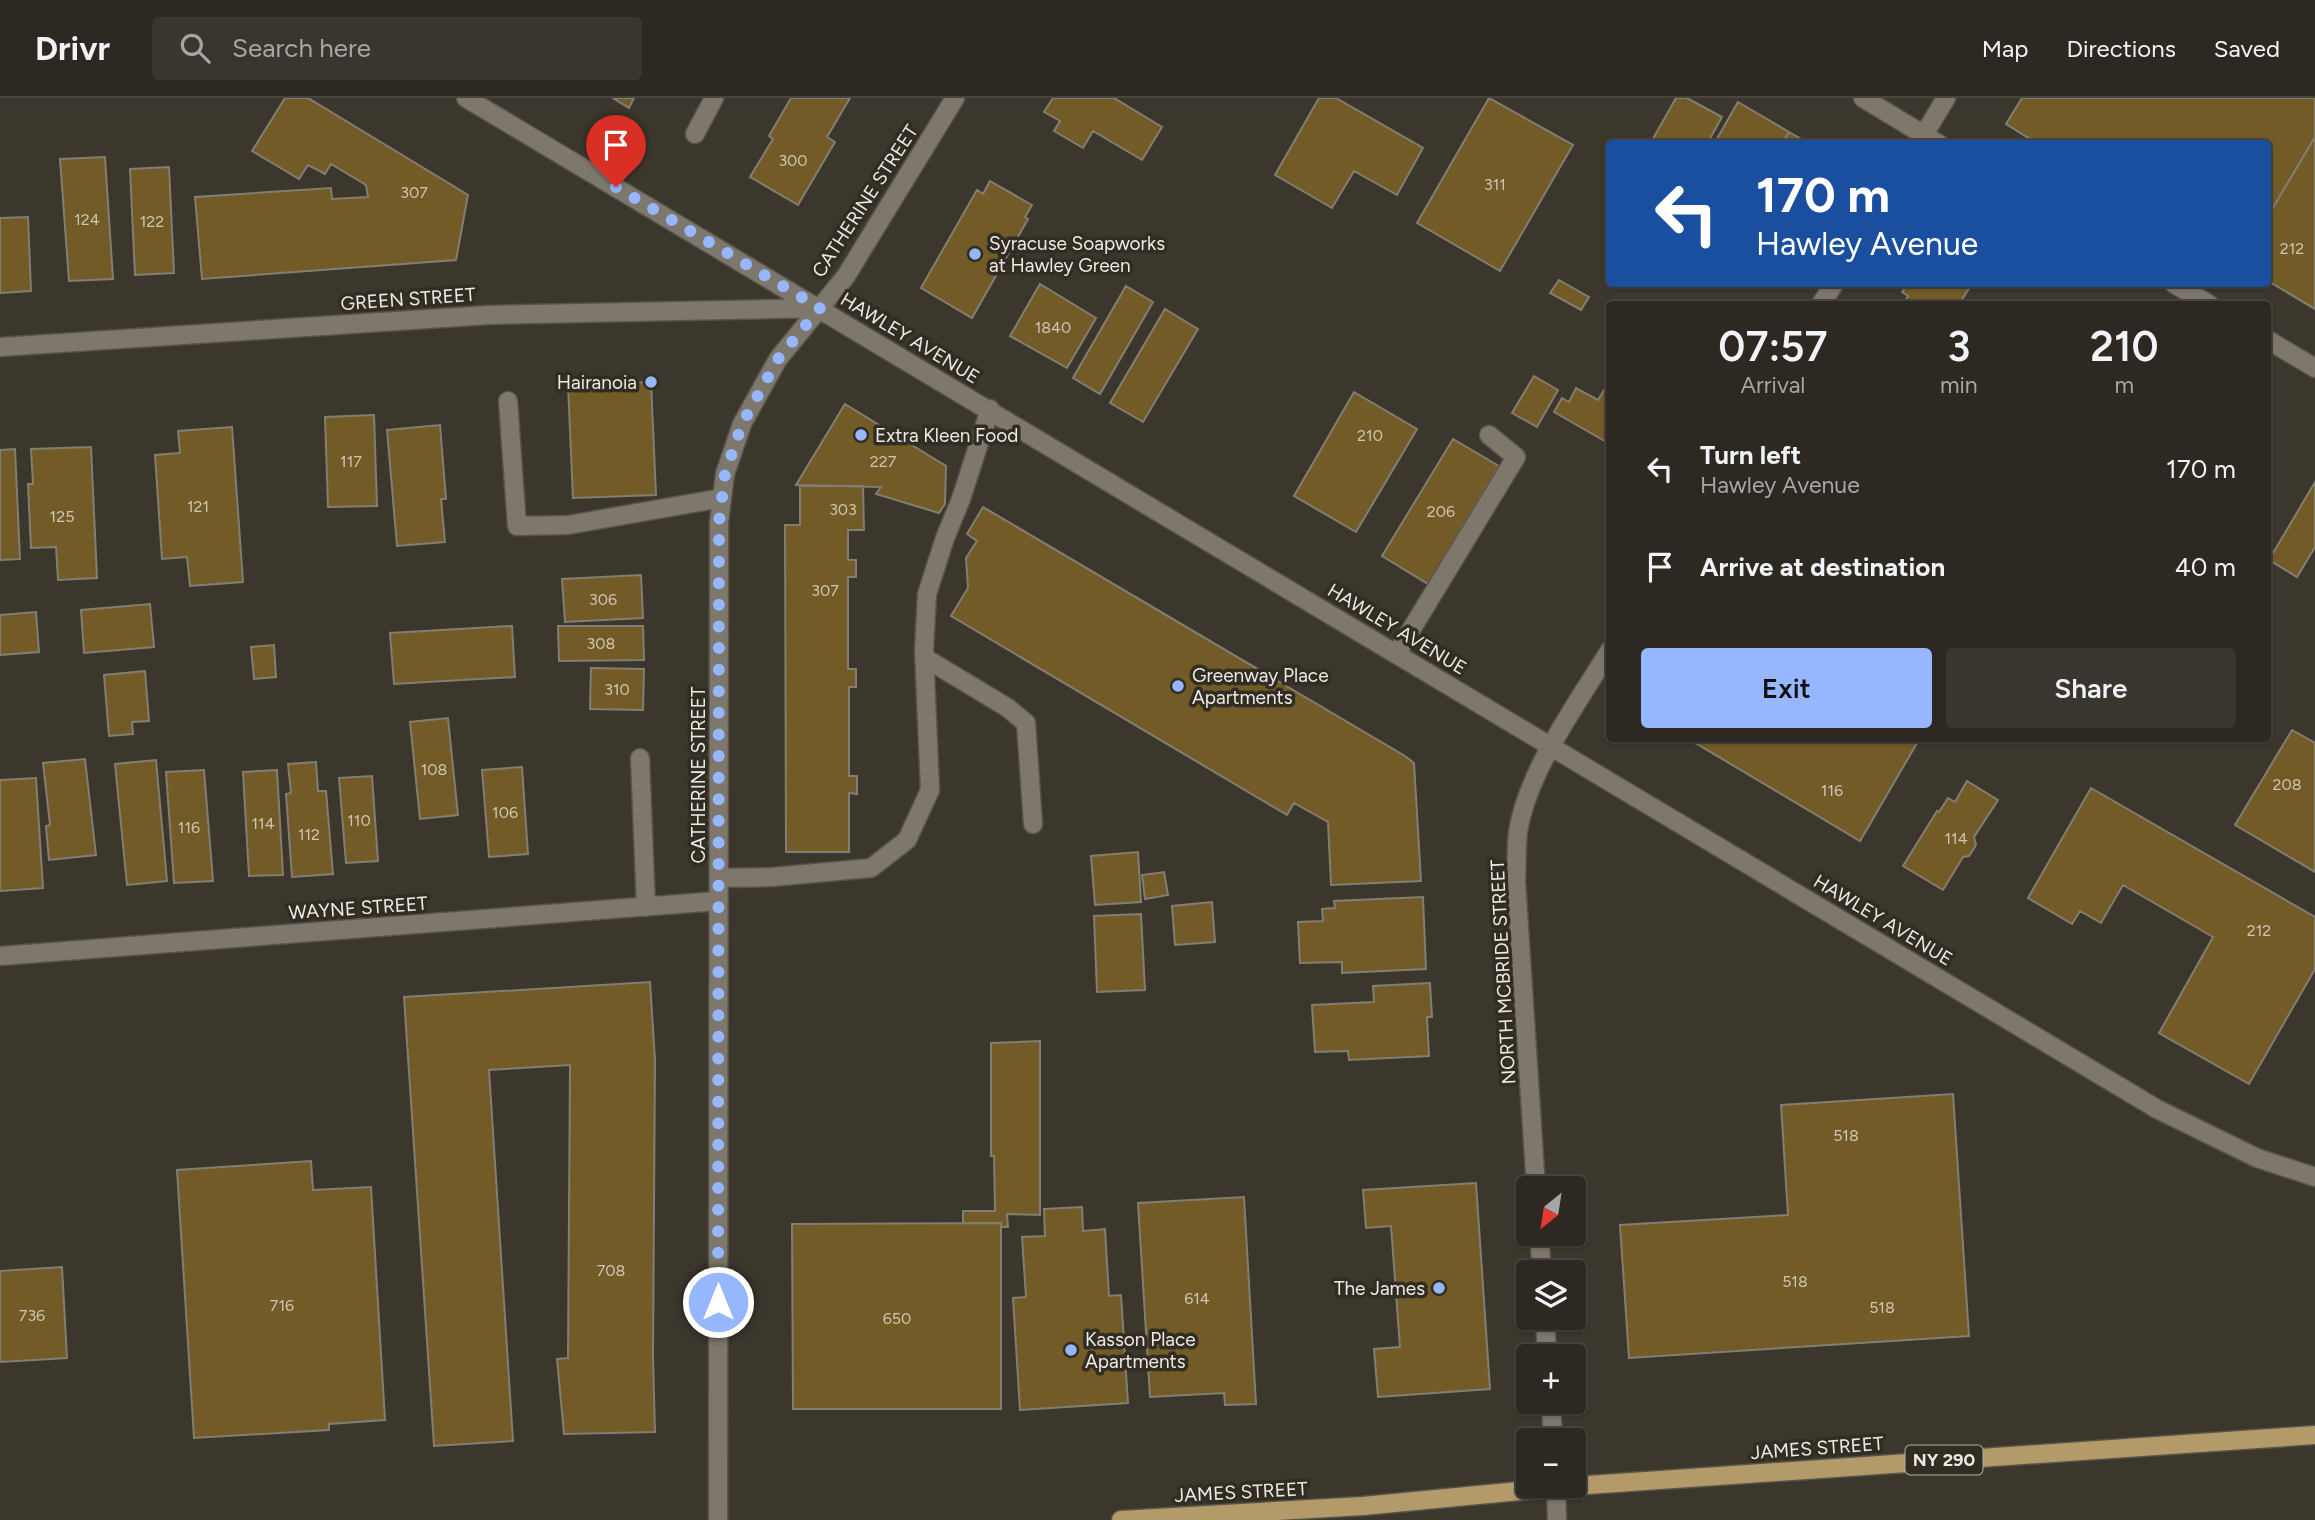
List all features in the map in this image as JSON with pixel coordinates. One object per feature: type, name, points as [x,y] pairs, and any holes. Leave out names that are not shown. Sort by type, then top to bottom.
[{"type":"main road","name":"JAMES STREET","points":[[1586,1485],[2315,1435]]},
{"type":"main road","name":"JAMES STREET","points":[[1121,1520],[1363,1506],[1516,1491]]},
{"type":"street","name":"HAWLEY AVENUE","points":[[466,98],[2157,1109],[2257,1158],[2315,1177]]},
{"type":"street","points":[[695,134],[713,98]]},
{"type":"street","name":"CATHERINE STREET","points":[[718,1520],[719,522],[725,474],[742,424],[778,359],[846,276],[955,98]]},
{"type":"street","points":[[1863,98],[1926,140]]},
{"type":"street","points":[[1928,140],[1947,98]]},
{"type":"street","points":[[2179,287],[2204,301]]},
{"type":"street","name":"GREEN STREET","points":[[0,346],[489,315],[820,308]]},
{"type":"street","points":[[2271,342],[2315,368]]},
{"type":"street","points":[[508,401],[517,526],[568,525],[722,498]]},
{"type":"street","points":[[719,878],[772,877],[871,868],[907,840],[930,790],[925,658],[928,594],[990,410]]},
{"type":"street","points":[[1397,653],[1516,457],[1489,435]]},
{"type":"street","name":"NORTH MCBRIDE STREET","points":[[1535,1176],[1516,881],[1518,831],[1532,787],[1552,746],[1606,657]]},
{"type":"street","points":[[925,658],[1008,708],[1026,723],[1033,824]]},
{"type":"street","points":[[640,758],[646,907]]},
{"type":"street","name":"WAYNE STREET","points":[[0,956],[718,901]]},
{"type":"street","points":[[1557,1520],[1562,1498]]},
{"type":"building","points":[[285,98],[308,98],[468,195],[456,260],[202,279],[195,197],[331,188],[332,199],[368,197],[366,185],[331,164],[325,174],[308,165],[299,179],[252,151]]},
{"type":"building","points":[[613,98],[634,98],[629,108]]},
{"type":"building","points":[[791,98],[850,98],[827,137],[835,142],[798,205],[750,177],[773,139],[769,136]]},
{"type":"building","points":[[1053,98],[1114,98],[1162,127],[1142,160],[1093,131],[1083,148],[1054,131],[1060,121],[1044,112]]},
{"type":"building","points":[[1319,98],[1336,98],[1423,148],[1397,195],[1354,171],[1332,208],[1275,175]]},
{"type":"building","points":[[1489,98],[1573,145],[1500,271],[1417,223]]},
{"type":"building","points":[[1676,98],[1687,98],[1722,117],[1709,140],[1652,140]]},
{"type":"building","points":[[2022,98],[2315,98],[2315,137],[2271,211],[2271,140],[2032,140],[2006,124]]},
{"type":"building","points":[[1738,102],[1789,132],[1784,140],[1716,140]]},
{"type":"building","points":[[1789,132],[1803,140],[1784,140]]},
{"type":"building","points":[[2315,137],[2315,309],[2271,283],[2271,211]]},
{"type":"building","points":[[105,157],[113,279],[69,281],[60,159]]},
{"type":"building","points":[[169,167],[174,273],[135,275],[130,169]]},
{"type":"building","name":"Syracuse Soapworks at Hawley Green","points":[[990,181],[1032,205],[1025,217],[1028,219],[972,318],[921,288],[977,190],[983,194]]},
{"type":"building","points":[[28,217],[31,291],[0,293],[0,218]]},
{"type":"building","points":[[1559,280],[1589,297],[1581,310],[1550,293]]},
{"type":"building","points":[[1040,284],[1096,318],[1067,368],[1010,336]]},
{"type":"building","points":[[1126,286],[1153,302],[1100,394],[1073,378]]},
{"type":"building","points":[[1905,287],[1970,287],[1961,301],[1905,301],[1908,296],[1902,292]]},
{"type":"building","points":[[1165,309],[1198,329],[1143,422],[1110,403]]},
{"type":"building","points":[[1534,376],[1558,390],[1537,427],[1512,413]]},
{"type":"building","points":[[651,382],[656,495],[573,498],[568,385]]},
{"type":"building","points":[[1606,387],[1606,442],[1554,412],[1562,398],[1569,402],[1576,388],[1598,400]]},
{"type":"building","points":[[1354,392],[1417,429],[1356,532],[1294,496]]},
{"type":"building","name":"Extra Kleen Food","points":[[845,404],[946,466],[945,504],[939,513],[876,494],[881,487],[796,485]]},
{"type":"building","points":[[374,415],[377,506],[328,507],[325,417]]},
{"type":"building","points":[[440,425],[446,499],[441,499],[445,542],[397,546],[387,430]]},
{"type":"building","points":[[232,427],[243,582],[190,586],[187,557],[162,559],[155,455],[180,453],[178,431]]},
{"type":"building","points":[[1453,439],[1499,466],[1428,584],[1382,556]]},
{"type":"building","points":[[91,447],[97,578],[58,580],[56,547],[31,548],[28,484],[33,484],[31,449]]},
{"type":"building","points":[[15,449],[20,559],[0,560],[0,450]]},
{"type":"building","points":[[2315,482],[2315,547],[2297,577],[2271,561],[2271,557]]},
{"type":"building","points":[[800,486],[863,486],[864,530],[848,530],[848,560],[856,560],[856,577],[848,577],[848,669],[856,669],[856,687],[849,687],[849,776],[857,776],[857,794],[849,793],[849,852],[786,852],[785,525],[800,525]]},
{"type":"building","name":"Greenway Place Apartments","points":[[983,507],[1414,763],[1421,881],[1331,885],[1328,822],[1294,803],[1287,815],[951,616],[968,588],[966,558],[977,541],[967,534]]},
{"type":"building","points":[[641,575],[643,618],[565,622],[562,579]]},
{"type":"building","points":[[150,604],[154,647],[84,653],[81,610]]},
{"type":"building","points":[[36,612],[39,652],[0,655],[0,615]]},
{"type":"building","points":[[512,626],[515,677],[394,684],[390,633]]},
{"type":"building","points":[[558,626],[643,626],[644,660],[559,661]]},
{"type":"building","points":[[274,645],[276,677],[254,679],[251,647]]},
{"type":"building","points":[[591,668],[644,669],[643,710],[590,709]]},
{"type":"building","points":[[145,671],[149,721],[132,722],[133,734],[109,736],[104,675]]},
{"type":"building","points":[[448,718],[458,815],[420,819],[410,722]]},
{"type":"building","points":[[2292,730],[2315,743],[2315,872],[2235,825]]},
{"type":"building","points":[[1694,742],[1918,742],[1860,841]]},
{"type":"building","points":[[85,759],[96,855],[49,860],[46,826],[50,825],[43,763]]},
{"type":"building","points":[[156,760],[167,881],[127,885],[115,764]]},
{"type":"building","points":[[316,762],[318,791],[326,791],[333,874],[292,877],[286,794],[291,793],[288,764]]},
{"type":"building","points":[[522,767],[528,854],[489,857],[482,770]]},
{"type":"building","points":[[204,770],[213,881],[174,883],[166,772]]},
{"type":"building","points":[[277,770],[283,875],[249,876],[243,772]]},
{"type":"building","points":[[372,776],[378,861],[346,863],[339,778]]},
{"type":"building","points":[[36,778],[43,888],[0,891],[0,780]]},
{"type":"building","points":[[1967,781],[1998,800],[1974,837],[1976,845],[1969,856],[1963,857],[1943,890],[1903,866],[1937,811],[1939,812],[1948,798],[1955,802]]},
{"type":"building","points":[[2091,788],[2315,917],[2315,969],[2249,1084],[2159,1033],[2213,937],[2123,885],[2101,923],[2080,911],[2072,924],[2028,898]]},
{"type":"building","points":[[1138,852],[1141,902],[1095,905],[1091,856]]},
{"type":"building","points":[[1164,872],[1168,895],[1145,899],[1142,875]]},
{"type":"building","points":[[1423,897],[1426,969],[1342,973],[1342,962],[1300,963],[1298,922],[1323,921],[1322,909],[1335,908],[1334,901]]},
{"type":"building","points":[[1212,902],[1215,942],[1175,945],[1172,906]]},
{"type":"building","points":[[1141,914],[1145,990],[1097,992],[1094,916]]},
{"type":"building","points":[[650,982],[655,1060],[655,1432],[564,1434],[557,1359],[568,1358],[570,1065],[489,1070],[513,1441],[434,1446],[404,997]]},
{"type":"building","points":[[1430,983],[1432,1017],[1427,1017],[1429,1056],[1349,1060],[1348,1051],[1315,1052],[1312,1005],[1374,1002],[1373,986]]},
{"type":"building","points":[[1040,1041],[1040,1215],[1007,1214],[1008,1227],[1001,1227],[1001,1223],[963,1223],[963,1211],[995,1211],[994,1156],[991,1156],[991,1043]]},
{"type":"building","points":[[1953,1094],[1969,1336],[1629,1358],[1620,1225],[1788,1215],[1781,1105]]},
{"type":"building","points":[[311,1161],[313,1190],[371,1187],[385,1420],[329,1424],[329,1430],[194,1438],[177,1170]]},
{"type":"building","name":"The James","points":[[1476,1183],[1490,1389],[1378,1397],[1374,1349],[1400,1347],[1391,1226],[1366,1228],[1363,1190]]},
{"type":"building","points":[[1244,1197],[1256,1404],[1225,1405],[1224,1393],[1150,1397],[1138,1203]]},
{"type":"building","name":"Kasson Place Apartments","points":[[1082,1207],[1083,1231],[1105,1229],[1109,1296],[1121,1295],[1128,1403],[1020,1410],[1013,1298],[1026,1297],[1022,1237],[1045,1236],[1044,1209]]},
{"type":"building","points":[[1001,1223],[1001,1409],[793,1409],[792,1224]]},
{"type":"building","points":[[62,1267],[67,1358],[0,1362],[0,1271]]},
{"type":"place","name":"Syracuse Soapworks at Hawley Green","points":[[975,254]]},
{"type":"place","name":"Hairanoia","points":[[651,382]]},
{"type":"place","name":"Extra Kleen Food","points":[[861,435]]},
{"type":"place","name":"Greenway Place Apartments","points":[[1178,686]]},
{"type":"place","name":"The James","points":[[1439,1288]]},
{"type":"place","name":"Kasson Place Apartments","points":[[1071,1350]]},
{"type":"route","points":[[616,187],[820,308],[778,359],[742,424],[725,474],[719,522],[718,1302]]}]
